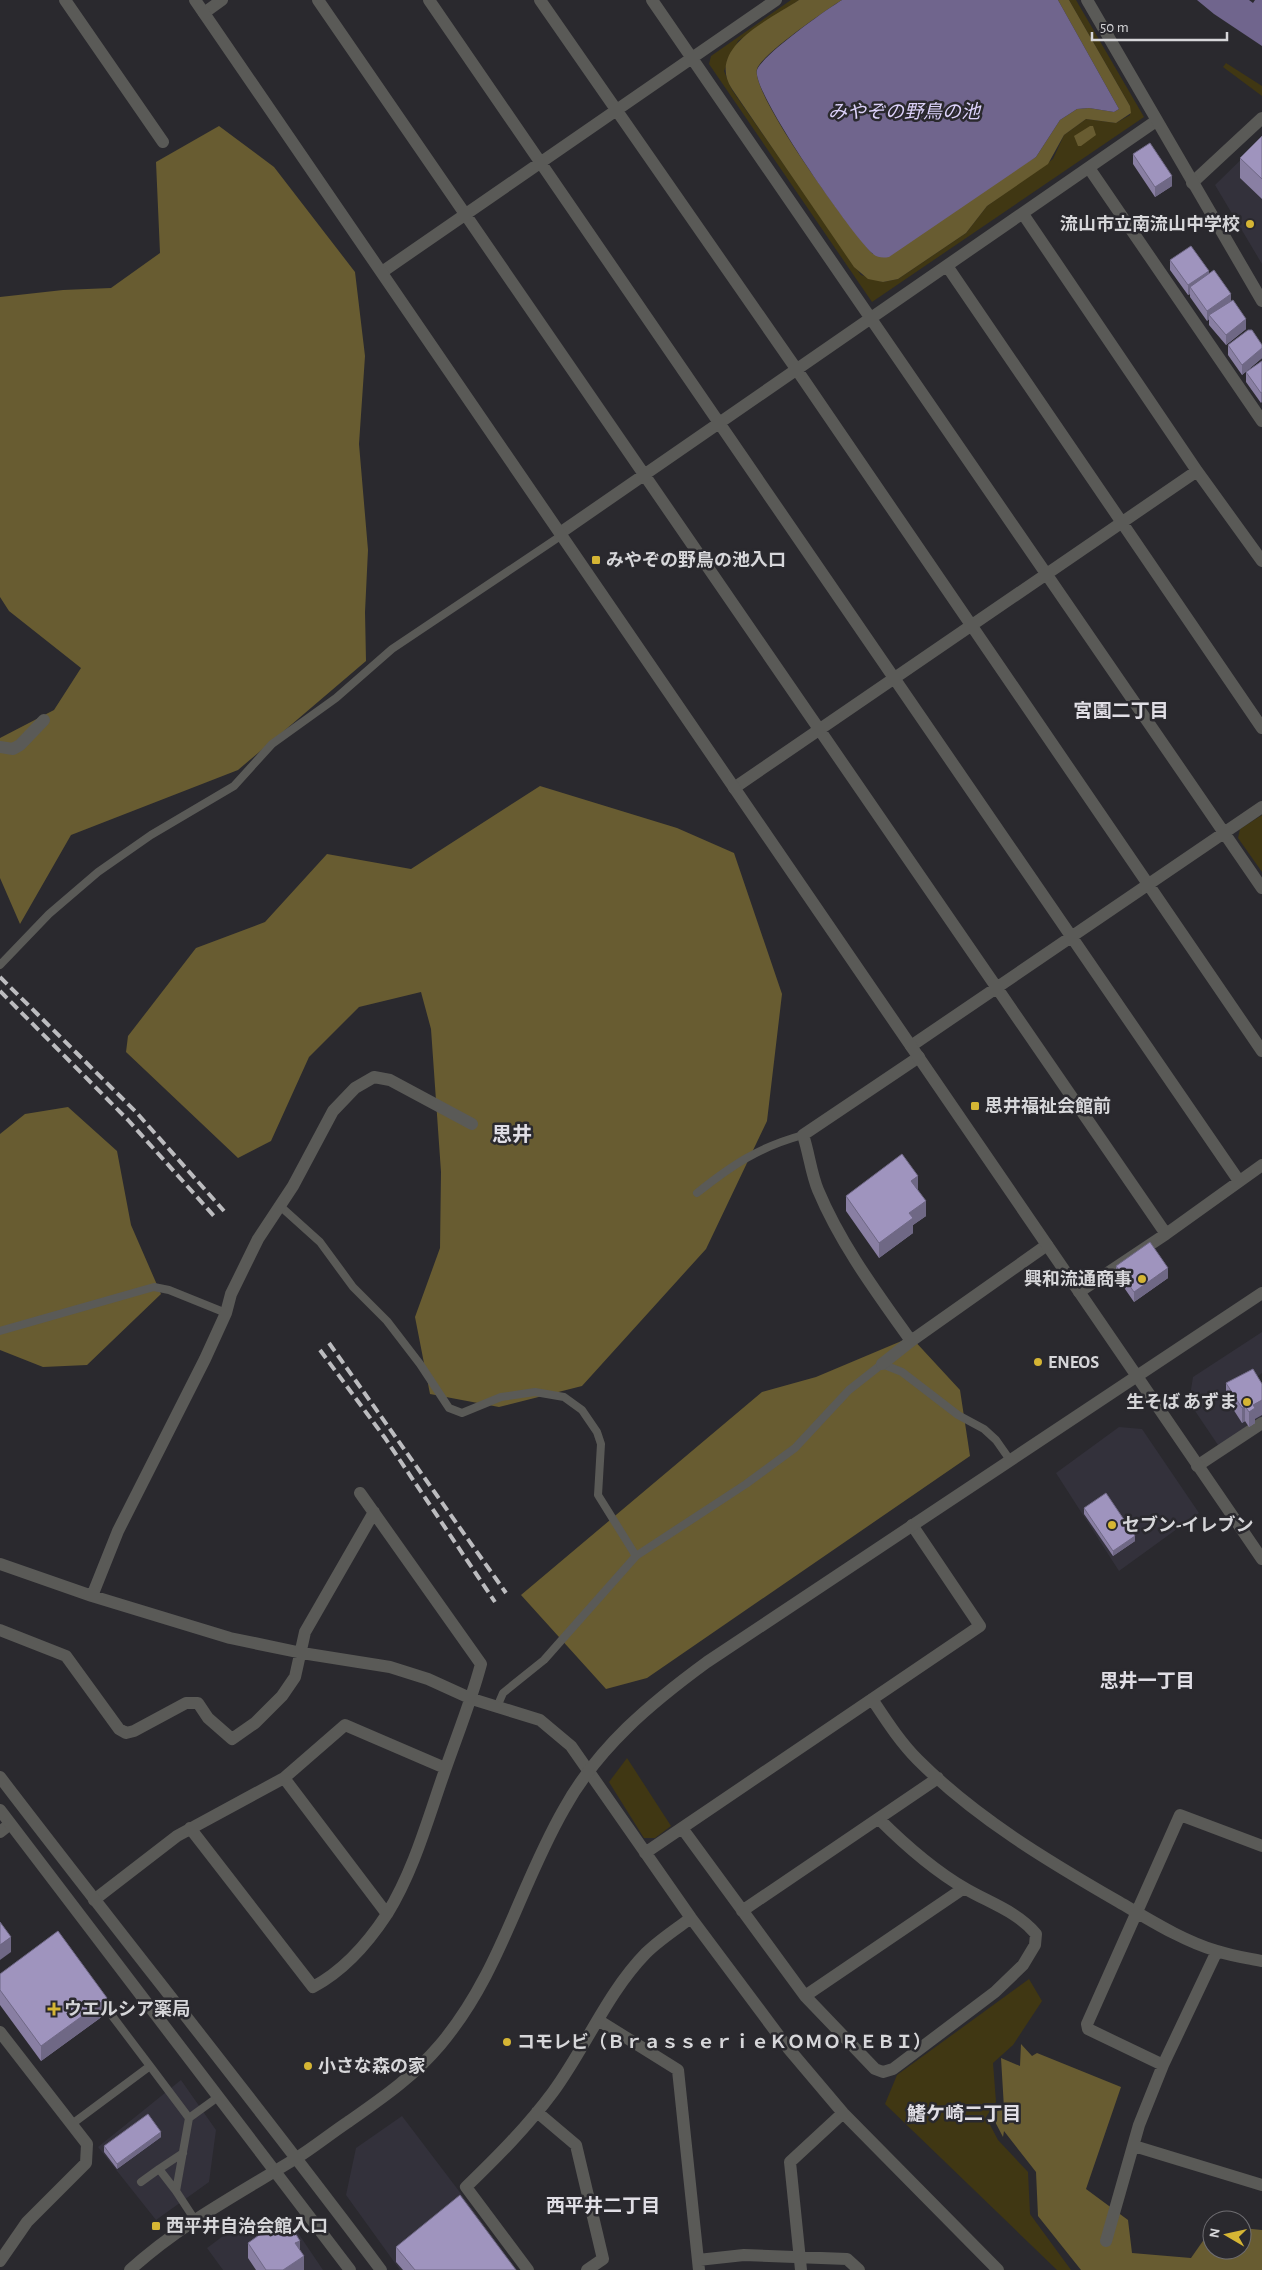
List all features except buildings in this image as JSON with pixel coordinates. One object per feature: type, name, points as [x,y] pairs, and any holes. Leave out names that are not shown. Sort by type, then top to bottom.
[{"type":"street","points":[[65,0],[163,142]]},
{"type":"street","points":[[195,0],[1262,1559]]},
{"type":"street","points":[[204,13],[222,0]]},
{"type":"street","points":[[318,0],[646,474],[1166,1234]]},
{"type":"street","points":[[429,0],[1239,1181]]},
{"type":"street","points":[[540,0],[797,370],[1262,1051]]},
{"type":"street","points":[[652,0],[1262,888]]},
{"type":"street","points":[[1087,0],[1262,301]]},
{"type":"street","points":[[382,272],[617,112],[770,2]]},
{"type":"street","points":[[1192,183],[1262,118]]},
{"type":"street","points":[[561,534],[1156,121]]},
{"type":"street","points":[[1089,168],[1262,420]]},
{"type":"street","points":[[1023,214],[1197,471],[1257,544],[1262,562]]},
{"type":"street","points":[[947,266],[1262,728]]},
{"type":"street","points":[[734,788],[1197,471]]},
{"type":"street","points":[[0,747],[13,750],[44,720]]},
{"type":"street","points":[[911,1046],[1071,935],[1262,807]]},
{"type":"street","points":[[910,1341],[866,1278],[829,1214],[817,1188],[803,1134],[919,1057]]},
{"type":"street","points":[[92,1596],[118,1531],[201,1367],[226,1312],[231,1294],[258,1239],[280,1206],[333,1111],[355,1088],[365,1080],[374,1077],[390,1080],[472,1124]]},
{"type":"street","points":[[1080,1292],[1166,1234],[1262,1165]]},
{"type":"street","points":[[882,1364],[910,1341],[1047,1245]]},
{"type":"street","points":[[130,2270],[152,2250],[195,2220],[297,2158],[398,2088],[440,2045],[472,2001],[496,1960],[564,1808],[589,1772],[624,1728],[669,1689],[1136,1375],[1262,1293]]},
{"type":"street","points":[[1197,1466],[1262,1423]]},
{"type":"street","points":[[190,1828],[314,1987],[328,1979],[353,1957],[372,1936],[404,1883],[445,1768],[472,1700],[481,1664],[360,1493]]},
{"type":"street","points":[[0,1630],[66,1656],[120,1729],[126,1733],[134,1731],[186,1704],[198,1703],[208,1718],[232,1739],[255,1723],[282,1696],[295,1677],[302,1653],[305,1632],[374,1512]]},
{"type":"street","points":[[644,1853],[980,1626],[912,1525]]},
{"type":"street","points":[[0,1564],[92,1596],[230,1638],[302,1653],[390,1666],[428,1679],[472,1700],[540,1720],[554,1729],[572,1746],[690,1918],[788,2048],[843,2113],[998,2270]]},
{"type":"street","points":[[872,1699],[895,1734],[918,1760],[970,1807],[1010,1835],[1174,1933],[1217,1951],[1262,1961]]},
{"type":"street","points":[[94,1900],[177,1836],[247,1800],[284,1778],[345,1725],[445,1768]]},
{"type":"street","points":[[0,1777],[297,2158],[381,2270]]},
{"type":"street","points":[[284,1778],[387,1914]]},
{"type":"street","points":[[742,1911],[938,1778]]},
{"type":"street","points":[[0,1810],[5,1828],[218,2097],[350,2270]]},
{"type":"street","points":[[1163,2065],[1088,2029],[1087,2024],[1180,1815],[1262,1846]]},
{"type":"street","points":[[682,1828],[805,1996],[875,2069],[883,2072],[892,2069],[995,1992],[1023,1965],[1035,1945],[1036,1934],[1026,1923],[964,1888],[902,1842],[879,1819]]},
{"type":"street","points":[[805,1996],[964,1888]]},
{"type":"street","points":[[528,2270],[466,2187],[511,2144],[537,2112],[570,2068],[614,1994],[646,1953],[690,1918]]},
{"type":"street","points":[[1106,2241],[1139,2125],[1163,2065],[1217,1951]]},
{"type":"street","points":[[598,2020],[678,2070],[698,2265],[744,2255],[801,2264],[847,2259],[859,2270]]},
{"type":"street","points":[[0,2032],[87,2144],[86,2163],[27,2222],[0,2261]]},
{"type":"street","points":[[537,2112],[576,2145],[603,2259],[587,2270]]},
{"type":"street","points":[[801,2264],[790,2162],[843,2113]]},
{"type":"street","points":[[1134,2146],[1262,2185]]},
{"type":"lane","points":[[0,965],[49,914],[98,872],[151,835],[234,786],[272,744],[336,698],[392,648],[561,534]]},
{"type":"lane","points":[[697,1193],[730,1166],[773,1143],[803,1134]]},
{"type":"lane","points":[[280,1206],[320,1242],[353,1287],[387,1321],[420,1364],[449,1408],[462,1412],[501,1397],[535,1392],[564,1397],[582,1410],[597,1432],[601,1444],[598,1495],[636,1556]]},
{"type":"lane","points":[[0,1331],[154,1287],[169,1290],[226,1312]]},
{"type":"lane","points":[[497,1707],[503,1693],[544,1660],[636,1556],[746,1484],[795,1448],[849,1390],[882,1364],[902,1372],[958,1415],[984,1429],[996,1440],[1010,1460]]},
{"type":"lane","points":[[113,2017],[189,2118]]},
{"type":"lane","points":[[72,2124],[150,2066]]},
{"type":"lane","points":[[176,2191],[189,2118],[218,2097]]},
{"type":"lane","points":[[141,2182],[182,2153]]},
{"type":"lane","points":[[159,2169],[195,2220]]},
{"type":"shaded area","points":[[791,0],[799,0],[738,41],[724,71],[732,90],[861,275],[883,282],[898,279],[966,233],[987,206],[1053,159],[1064,135],[1086,119],[1116,123],[1130,115],[1130,106],[1069,0],[1076,0],[1144,117],[872,302],[709,64],[711,56]]},
{"type":"shaded area","points":[[799,0],[842,0],[795,33],[761,62],[757,69],[759,83],[769,105],[804,163],[873,254],[1036,157],[1060,120],[1077,109],[1089,108],[1114,112],[1119,109],[1058,0],[1069,0],[1130,106],[1131,113],[1116,123],[1086,119],[1064,135],[1048,164],[987,206],[966,233],[898,279],[883,282],[868,279],[854,267],[732,89],[726,74],[727,60],[734,47],[758,25]]},
{"type":"shaded area","points":[[1226,63],[1262,86],[1262,96],[1223,67]]},
{"type":"shaded area","points":[[219,126],[274,167],[355,272],[365,356],[359,444],[368,550],[365,612],[366,661],[238,770],[71,835],[20,924],[0,878],[0,738],[54,710],[81,668],[9,611],[0,597],[0,297],[63,290],[111,288],[160,253],[156,162]]},
{"type":"shaded area","points":[[1093,126],[1096,135],[1081,146],[1078,146],[1074,136]]},
{"type":"shaded area","name":"流山市立南流山中学校","points":[[1262,139],[1262,264],[1215,185]]},
{"type":"shaded area","points":[[540,786],[677,828],[734,853],[782,994],[767,1121],[706,1249],[582,1386],[499,1407],[430,1394],[415,1317],[440,1248],[441,1172],[431,1029],[421,992],[359,1007],[309,1057],[271,1141],[238,1158],[126,1052],[128,1036],[196,948],[265,922],[327,854],[411,869]]},
{"type":"shaded area","points":[[1262,815],[1262,872],[1238,838],[1240,829]]},
{"type":"shaded area","points":[[68,1107],[117,1151],[131,1225],[161,1294],[87,1365],[43,1367],[0,1350],[0,1134],[25,1114]]},
{"type":"shaded area","points":[[1262,1332],[1262,1373],[1254,1379],[1262,1389],[1262,1419],[1220,1448],[1189,1402],[1193,1377]]},
{"type":"shaded area","points":[[911,1337],[960,1390],[970,1456],[647,1678],[606,1689],[521,1595],[762,1392],[816,1377]]},
{"type":"shaded area","points":[[1119,1427],[1142,1429],[1199,1513],[1119,1571],[1056,1473]]},
{"type":"shaded area","points":[[627,1758],[671,1826],[655,1838],[644,1838],[609,1782]]},
{"type":"shaded area","points":[[1029,1979],[1042,2001],[1013,2045],[993,2063],[996,2102],[986,2117],[998,2140],[1028,2172],[1030,2214],[1071,2270],[1057,2270],[885,2104],[897,2075]]},
{"type":"shaded area","points":[[1021,2044],[1032,2056],[1037,2053],[1121,2087],[1086,2189],[1128,2220],[1132,2253],[1191,2258],[1202,2242],[1202,2260],[1252,2260],[1252,2229],[1262,2230],[1262,2270],[1081,2270],[1038,2216],[1036,2172],[1004,2131],[1003,2137],[991,2114],[1004,2108],[1001,2058],[1020,2066]]},
{"type":"shaded area","points":[[181,2080],[216,2130],[209,2182],[156,2220],[98,2147]]},
{"type":"shaded area","points":[[402,2116],[517,2270],[400,2270],[346,2195],[356,2148]]},
{"type":"shaded area","points":[[243,2221],[296,2230],[323,2270],[223,2270],[207,2248]]},
{"type":"water","name":"みやぞの野鳥の池","points":[[842,0],[1058,0],[1119,109],[1114,112],[1089,108],[1077,109],[1060,120],[1036,157],[889,257],[878,257],[861,241],[804,162],[769,105],[759,83],[757,70],[761,63],[782,44]]},
{"type":"water","points":[[1197,0],[1249,0],[1253,3],[1255,0],[1262,0],[1262,46],[1214,14]]},
{"type":"railway","points":[[0,977],[136,1112],[224,1211]]},
{"type":"railway","points":[[0,991],[128,1120],[214,1216]]},
{"type":"railway","points":[[329,1343],[506,1593]]},
{"type":"railway","points":[[320,1350],[385,1438],[495,1602]]},
{"type":"place","name":"流山市立南流山中学校","points":[[1250,224]]},
{"type":"place","name":"みやぞの野鳥の池入口","points":[[596,560]]},
{"type":"place","name":"思井福祉会館前","points":[[975,1106]]},
{"type":"place","name":"興和流通商事","points":[[1142,1279]]},
{"type":"place","name":"ENEOS","points":[[1038,1362]]},
{"type":"place","name":"生そば あずま","points":[[1247,1402]]},
{"type":"place","name":"セブン-イレブン","points":[[1112,1525]]},
{"type":"place","name":"ウエルシア薬局","points":[[54,2009]]},
{"type":"place","name":"コモレビ（ＢｒａｓｓｅｒｉｅＫＯＭＯＲＥＢＩ）","points":[[507,2042]]},
{"type":"place","name":"小さな森の家","points":[[308,2066]]},
{"type":"place","name":"西平井自治会館入口","points":[[156,2226]]},
{"type":"district","name":"宮園二丁目","points":[[1121,710]]},
{"type":"district","name":"思井","points":[[512,1134]]},
{"type":"district","name":"思井一丁目","points":[[1147,1680]]},
{"type":"district","name":"鰭ケ崎二丁目","points":[[964,2113]]},
{"type":"district","name":"西平井二丁目","points":[[603,2205]]}]
